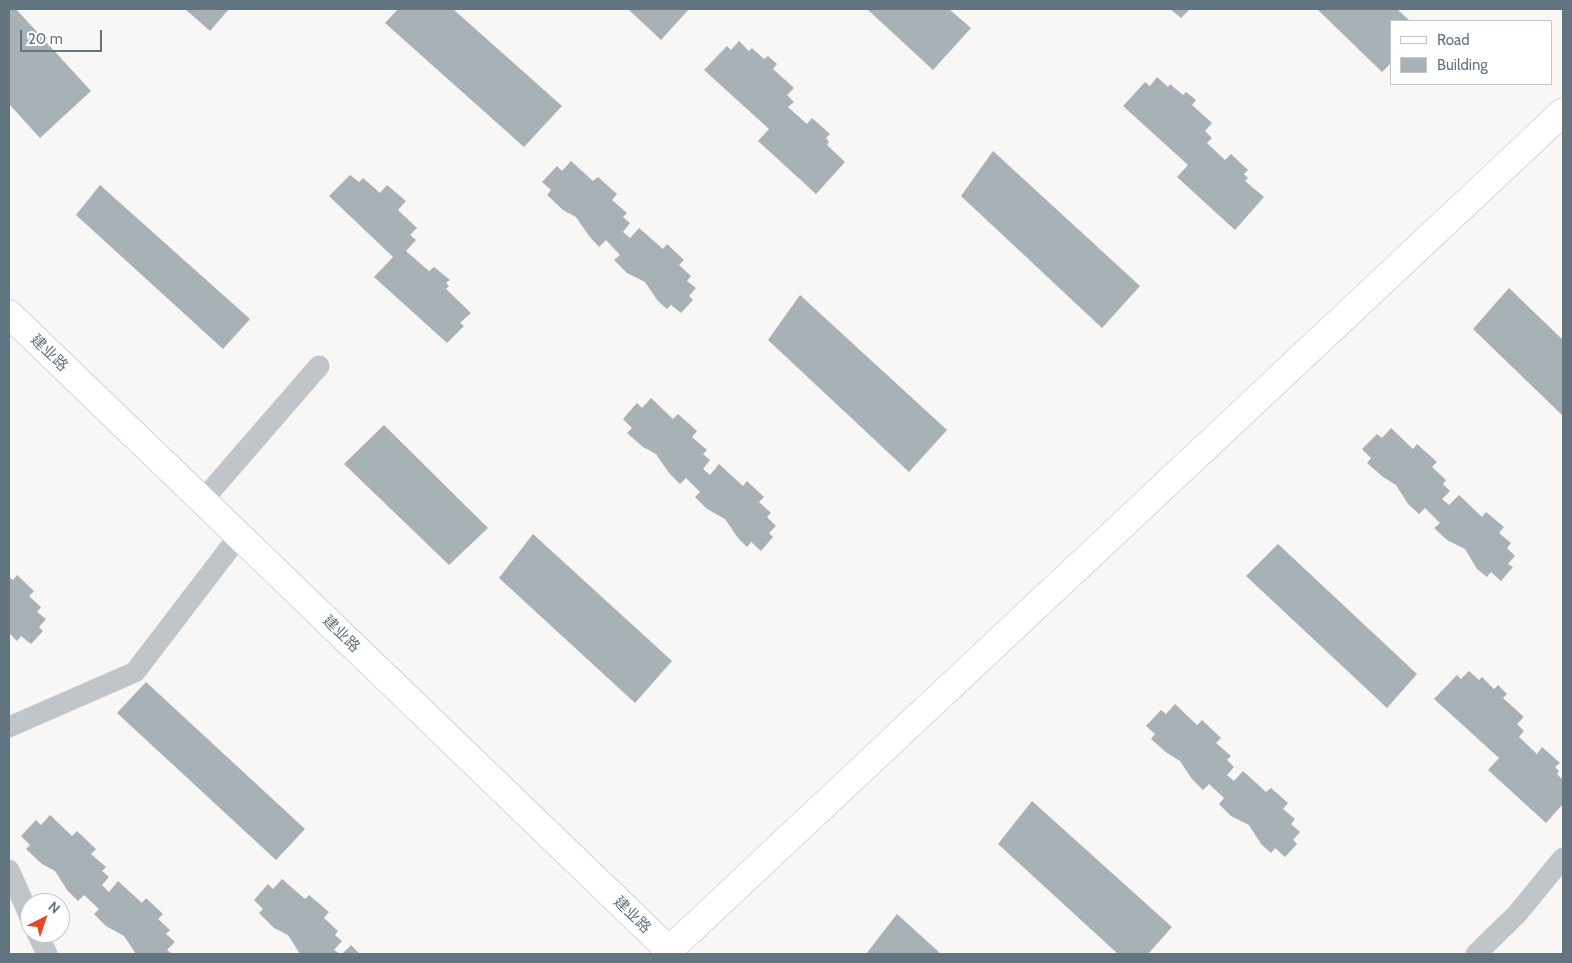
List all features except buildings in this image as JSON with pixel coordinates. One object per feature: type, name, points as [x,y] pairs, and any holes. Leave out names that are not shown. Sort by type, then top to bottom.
[{"type":"street","points":[[669,953],[1563,112]]},
{"type":"street","name":"建业路","points":[[9,314],[669,953]]},
{"type":"street","points":[[202,501],[319,366]]},
{"type":"street","points":[[9,727],[134,672],[239,536]]},
{"type":"street","points":[[1476,954],[1517,914],[1563,858]]},
{"type":"street","points":[[9,870],[20,895]]}]
